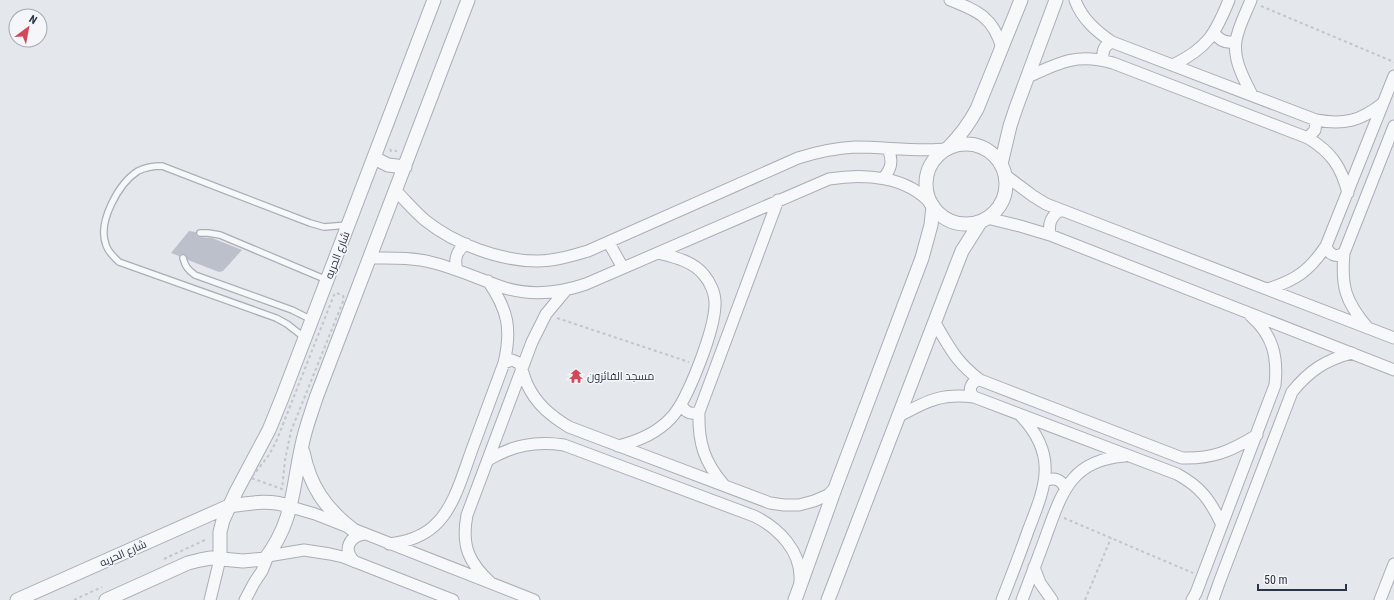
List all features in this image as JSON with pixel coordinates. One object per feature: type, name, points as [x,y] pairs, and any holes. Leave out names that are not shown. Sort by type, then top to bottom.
[{"type":"street","name":"شارع الحريه","points":[[220,559],[220,532],[223,520],[271,425],[434,0]]},
{"type":"street","points":[[245,600],[281,534],[291,507],[307,424],[316,398],[468,0]]},
{"type":"street","points":[[950,0],[965,2],[985,17],[994,27],[1002,48]]},
{"type":"street","points":[[795,600],[836,486],[922,258],[931,225],[933,206],[927,190],[927,174],[938,155],[948,148],[960,136],[970,123],[1021,0]]},
{"type":"street","points":[[828,600],[962,251],[984,220],[999,207],[1003,199],[1005,192],[1003,170],[1010,126],[1056,0]]},
{"type":"street","points":[[1075,0],[1086,21],[1098,33],[1112,42],[1316,120],[1345,122],[1359,119],[1366,116],[1383,103]]},
{"type":"street","points":[[1173,65],[1197,52],[1206,43],[1214,33],[1229,0]]},
{"type":"street","points":[[1251,1],[1236,42],[1236,55],[1239,68],[1252,95]]},
{"type":"street","points":[[1214,33],[1217,37],[1226,42],[1236,42]]},
{"type":"street","points":[[1103,60],[1102,52],[1106,46],[1112,42]]},
{"type":"street","points":[[1028,77],[1058,63],[1073,59],[1088,58],[1103,60],[1308,138],[1320,145],[1330,155],[1338,166],[1348,193]]},
{"type":"street","points":[[1268,289],[1286,283],[1302,274],[1315,262],[1326,246],[1394,76]]},
{"type":"street","points":[[1308,138],[1315,130],[1316,120]]},
{"type":"street","points":[[1369,328],[1355,313],[1346,294],[1342,274],[1344,253],[1394,126]]},
{"type":"street","points":[[396,191],[428,222],[466,244],[486,252],[511,259],[537,261],[563,258],[609,243],[798,158],[817,152],[855,147],[931,150],[968,144],[978,146],[991,153],[1003,170],[1033,196],[1046,204],[1394,338]]},
{"type":"street","points":[[883,178],[890,168],[891,161],[888,149]]},
{"type":"street","points":[[374,158],[388,165],[405,167]]},
{"type":"street","points":[[370,258],[414,259],[433,263],[506,288],[526,292],[566,290],[586,284],[829,179],[846,176],[865,176],[883,178],[912,189],[925,196],[943,216],[955,222],[968,223],[984,220],[1020,226],[1050,235],[1394,370]]},
{"type":"street","points":[[726,487],[706,460],[701,445],[699,428],[700,412],[778,200]]},
{"type":"street","points":[[1050,235],[1050,220],[1061,210]]},
{"type":"street","points":[[609,243],[622,268]]},
{"type":"street","points":[[457,270],[455,264],[457,252],[466,244]]},
{"type":"street","points":[[1326,246],[1333,255],[1341,255],[1344,253]]},
{"type":"street","points":[[618,446],[647,436],[660,428],[672,418],[681,406],[698,365],[714,316],[715,301],[711,286],[703,274],[692,264],[658,253]]},
{"type":"street","points":[[389,544],[405,542],[420,536],[434,526],[444,514],[458,488],[504,363],[508,346],[506,317],[498,296],[488,281]]},
{"type":"street","points":[[491,583],[480,573],[471,560],[466,545],[464,530],[467,516],[532,342],[546,314],[566,290]]},
{"type":"street","points":[[1196,598],[1202,577],[1275,385],[1277,368],[1275,352],[1268,336],[1258,323],[1246,312]]},
{"type":"street","points":[[935,323],[950,350],[959,362],[980,380],[1182,458],[1197,458],[1227,452],[1257,434]]},
{"type":"street","points":[[1213,600],[1292,392],[1301,381],[1318,367],[1338,357],[1352,353]]},
{"type":"street","points":[[504,363],[509,360],[514,360],[519,364],[534,398],[556,419],[569,427],[726,487],[770,503],[792,505],[814,501],[828,495],[836,486]]},
{"type":"street","points":[[974,397],[970,392],[971,386],[974,381],[980,380]]},
{"type":"street","points":[[1275,385],[1286,384],[1292,392]]},
{"type":"street","points":[[899,416],[929,400],[943,396],[958,395],[974,397],[1177,474],[1198,487],[1213,507],[1222,525]]},
{"type":"street","points":[[681,406],[686,412],[692,414],[700,412]]},
{"type":"street","points":[[1002,600],[1040,499],[1045,481],[1046,466],[1043,451],[1038,438],[1030,425],[1019,414]]},
{"type":"street","points":[[564,445],[562,442],[562,435],[569,427]]},
{"type":"street","points":[[488,460],[500,453],[524,444],[551,443],[564,445],[578,449],[764,521],[782,536],[796,555],[801,570],[800,586]]},
{"type":"street","points":[[302,447],[306,466],[313,485],[324,502],[337,517],[352,529]]},
{"type":"street","points":[[1022,600],[1065,488],[1075,476],[1086,467],[1100,460],[1129,456]]},
{"type":"street","points":[[1177,474],[1180,472],[1183,465],[1182,458]]},
{"type":"street","points":[[463,473],[468,480],[481,480]]},
{"type":"street","points":[[1045,481],[1053,478],[1057,479],[1065,488]]},
{"type":"street","name":"شارع الحريه","points":[[17,600],[229,506],[258,502],[271,502],[284,504],[291,507]]},
{"type":"street","points":[[764,521],[767,519],[772,510],[770,503]]},
{"type":"street","points":[[291,507],[315,514],[534,600]]},
{"type":"street","points":[[355,562],[349,554],[349,544],[355,537],[365,534]]},
{"type":"street","points":[[112,598],[188,563],[200,560],[220,559],[250,561],[265,559],[268,556],[304,550],[317,551],[355,562],[453,600]]},
{"type":"street","points":[[210,600],[220,559]]},
{"type":"street","points":[[1380,600],[1394,564]]},
{"type":"street","points":[[1034,566],[1040,583],[1052,600]]},
{"type":"street","points":[[112,598],[133,600]]},
{"type":"lane","points":[[305,338],[287,324],[270,316],[119,262],[111,254],[106,245],[104,234],[105,223],[109,210],[117,195],[138,171],[150,167],[162,166],[310,224],[324,226],[348,225]]},
{"type":"lane","points":[[200,233],[220,235],[327,280]]},
{"type":"lane","points":[[183,258],[185,265],[195,275],[292,310],[312,320]]},
{"type":"path","points":[[1251,1],[1394,62]]},
{"type":"path","points":[[336,293],[340,294],[344,299],[291,431],[285,460],[282,489],[252,478],[269,455],[276,442],[334,295],[336,293]]},
{"type":"path","points":[[546,314],[698,365]]},
{"type":"path","points":[[1054,514],[1202,577]]},
{"type":"path","points":[[158,562],[209,539],[206,534]]},
{"type":"path","points":[[1085,600],[1111,538]]},
{"type":"path","points":[[74,600],[102,587]]},
{"type":"building","points":[[189,231],[196,232],[198,237],[212,238],[242,250],[223,271],[219,272],[188,260],[184,254],[179,256],[171,253]]},
{"type":"place","name":"مسجد الفائزون","points":[[576,376]]}]
